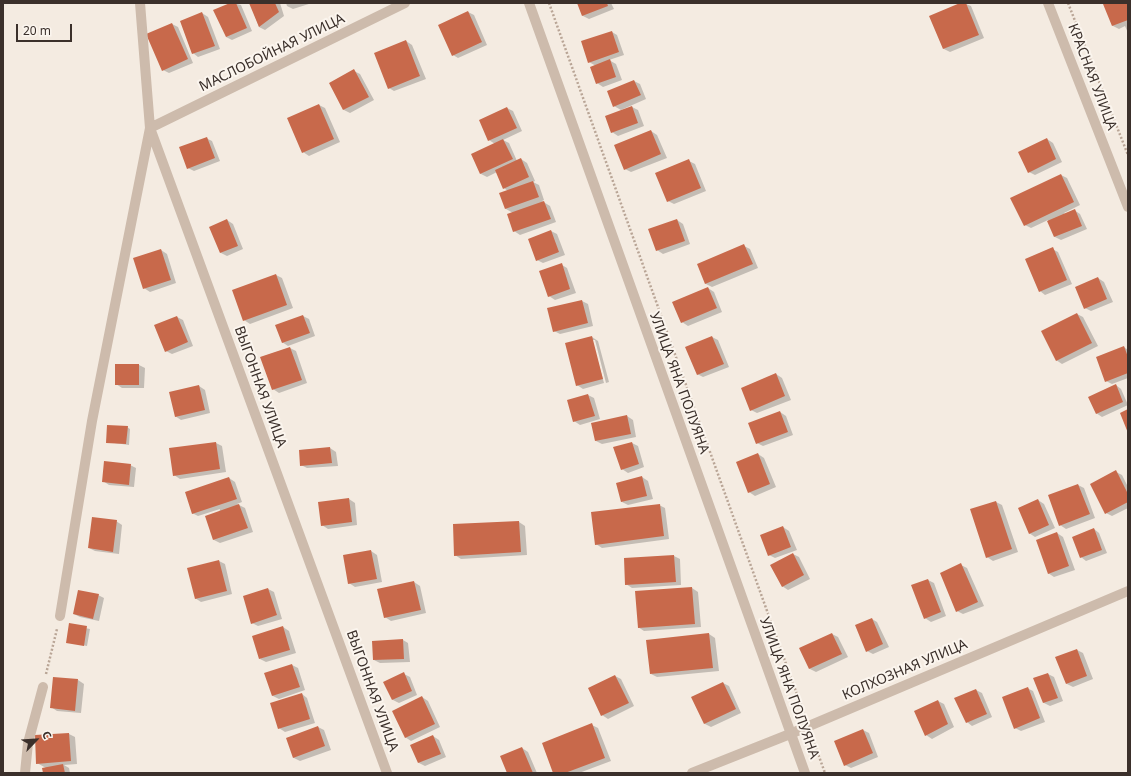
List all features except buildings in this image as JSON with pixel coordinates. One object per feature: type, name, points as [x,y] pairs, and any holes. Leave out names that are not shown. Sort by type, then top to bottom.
[{"type":"street","name":"ВЫГОННАЯ УЛИЦА","points":[[140,3],[150,128],[387,773]]},
{"type":"street","name":"МАСЛОБОЙНАЯ УЛИЦА","points":[[150,128],[406,3]]},
{"type":"street","name":"УЛИЦА ЯНА ПОЛУЯНА","points":[[529,3],[804,773]]},
{"type":"street","name":"КРАСНАЯ УЛИЦА","points":[[1048,3],[1128,207]]},
{"type":"street","points":[[60,616],[92,421],[150,128]]},
{"type":"street","name":"КОЛХОЗНАЯ УЛИЦА","points":[[692,773],[808,727],[1128,591]]},
{"type":"street","points":[[25,773],[28,743],[43,686]]},
{"type":"path","points":[[549,3],[825,773]]},
{"type":"path","points":[[1068,3],[1128,155]]},
{"type":"path","points":[[43,686],[60,616]]}]
